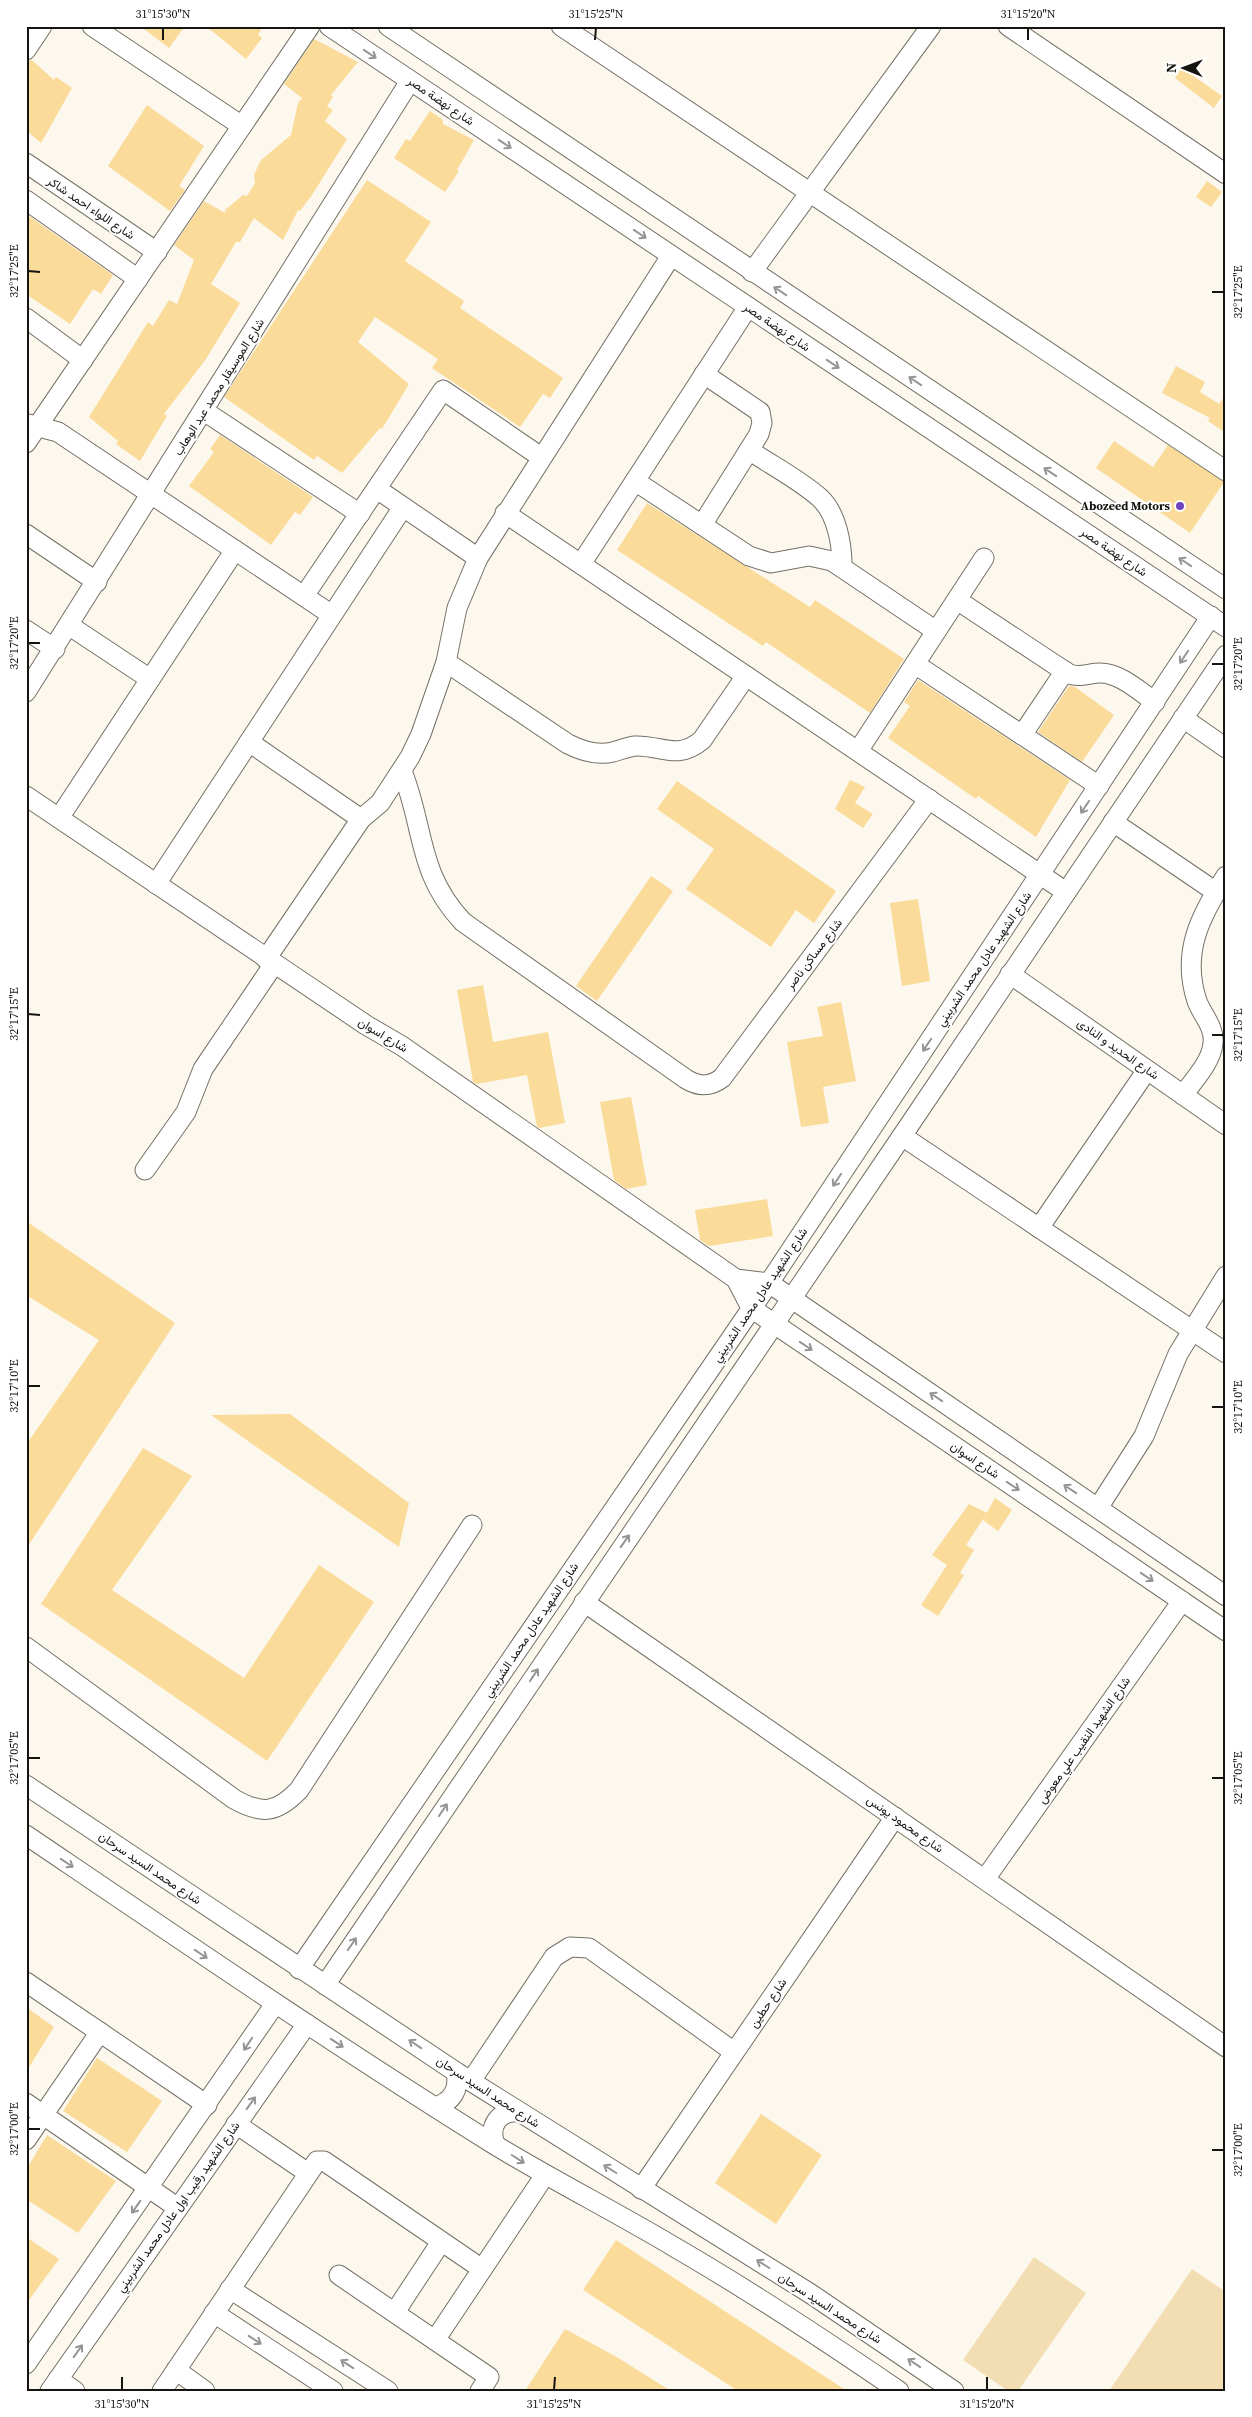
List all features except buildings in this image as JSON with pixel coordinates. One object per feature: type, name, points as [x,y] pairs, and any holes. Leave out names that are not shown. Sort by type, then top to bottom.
[{"type":"street","points":[[26,50],[42,26]]},
{"type":"street","points":[[92,26],[242,126]]},
{"type":"street","points":[[26,443],[32,425],[83,360],[310,26]]},
{"type":"street","name":"شارع نهضة مصر","points":[[329,26],[1219,622]]},
{"type":"street","points":[[388,26],[1226,589]]},
{"type":"street","points":[[561,26],[1226,471]]},
{"type":"street","points":[[752,272],[811,194],[931,26]]},
{"type":"street","points":[[1008,26],[1226,174]]},
{"type":"street","name":"شارع الموسيقار محمد عبد الوهاب","points":[[26,692],[70,626],[410,81]]},
{"type":"street","name":"شارع اللواء احمد شاكر","points":[[26,163],[156,252]]},
{"type":"street","points":[[26,200],[138,279]]},
{"type":"street","points":[[145,1170],[186,1112],[203,1069],[360,819],[380,803],[402,771],[431,711],[446,662],[457,608],[478,558],[505,513],[672,256]]},
{"type":"street","points":[[581,564],[748,307]]},
{"type":"street","points":[[26,318],[83,360]]},
{"type":"street","points":[[858,380],[875,354]]},
{"type":"street","points":[[702,525],[761,431],[762,419],[760,412],[704,374]]},
{"type":"street","points":[[304,596],[443,390],[541,457]]},
{"type":"street","points":[[204,411],[360,514]]},
{"type":"street","points":[[32,425],[58,432],[332,614]]},
{"type":"street","points":[[749,450],[820,499],[835,524],[839,538],[842,566]]},
{"type":"street","points":[[634,481],[749,556],[764,562],[779,562],[809,556],[821,558],[842,566],[936,631]]},
{"type":"street","points":[[377,489],[478,558]]},
{"type":"street","points":[[156,884],[403,507]]},
{"type":"street","points":[[505,513],[1066,892]]},
{"type":"street","points":[[26,534],[97,582]]},
{"type":"street","points":[[58,818],[235,550]]},
{"type":"street","points":[[858,751],[984,558]]},
{"type":"street","points":[[957,600],[1065,671],[1080,676],[1098,672],[1112,674],[1155,702]]},
{"type":"street","name":"شارع الشهيد عادل محمد الشربيني","points":[[299,1968],[769,1283],[1155,702],[1219,622]]},
{"type":"street","points":[[70,626],[150,679]]},
{"type":"street","points":[[26,630],[55,649]]},
{"type":"street","points":[[325,1985],[792,1299],[1226,655]]},
{"type":"street","points":[[446,662],[568,744],[578,749],[600,754],[633,746],[675,752],[694,746],[702,740],[746,676]]},
{"type":"street","points":[[915,664],[1099,786]]},
{"type":"street","points":[[1022,735],[1065,671]]},
{"type":"street","points":[[1183,718],[1226,748]]},
{"type":"street","points":[[248,742],[360,819]]},
{"type":"street","name":"شارع مساكن ناصر","points":[[402,771],[413,802],[423,854],[429,873],[450,907],[479,934],[686,1080],[704,1086],[711,1085],[722,1078],[929,799]]},
{"type":"street","name":"شارع اسوان","points":[[26,796],[366,1026],[402,1046],[736,1279],[751,1308],[1226,1631]]},
{"type":"street","points":[[1113,822],[1221,884],[1197,928],[1191,958],[1191,972],[1198,1002],[1219,1032],[1210,1055],[1183,1095]]},
{"type":"street","name":"شارع الحديد و النادى","points":[[1010,974],[1226,1125]]},
{"type":"street","points":[[1039,1228],[1147,1070]]},
{"type":"street","points":[[902,1136],[1226,1353]]},
{"type":"street","points":[[1098,1508],[1149,1427],[1171,1368],[1226,1276]]},
{"type":"street","name":"شارع اسوان","points":[[736,1279],[769,1283],[1226,1596]]},
{"type":"street","points":[[26,1647],[234,1799],[250,1808],[269,1810],[286,1804],[299,1790],[472,1525]]},
{"type":"street","name":"شارع الشهيد النقيب علي معوض","points":[[985,1879],[1182,1601]]},
{"type":"street","name":"شارع محمود يونس","points":[[584,1602],[1226,2047]]},
{"type":"street","name":"شارع محمد السيد سرحان","points":[[26,1784],[463,2076],[811,2294],[954,2391]]},
{"type":"street","name":"شارع حطين","points":[[642,2189],[895,1817]]},
{"type":"street","points":[[26,1835],[275,2004],[435,2107],[545,2175],[675,2247],[778,2311],[899,2391]]},
{"type":"street","points":[[435,2107],[449,2101],[454,2095],[458,2079],[463,2076],[554,1957],[570,1947],[589,1948],[734,2052]]},
{"type":"street","points":[[26,1982],[207,2105]]},
{"type":"street","points":[[26,2364],[207,2105],[275,2004]]},
{"type":"street","name":"شارع الشهيد رقيب اول عادل محمد الشربيني","points":[[54,2385],[307,2024]]},
{"type":"street","points":[[26,2140],[100,2032]]},
{"type":"street","points":[[26,2103],[178,2208]]},
{"type":"street","points":[[495,2144],[492,2130],[494,2123],[505,2113],[519,2112]]},
{"type":"street","points":[[236,2124],[308,2173]]},
{"type":"street","points":[[162,2391],[314,2164],[324,2161],[482,2269]]},
{"type":"street","points":[[435,2340],[545,2175]]},
{"type":"street","points":[[395,2312],[441,2242]]},
{"type":"street","points":[[338,2275],[435,2340],[485,2384]]},
{"type":"street","points":[[230,2289],[388,2391]]},
{"type":"street","points":[[214,2313],[333,2391]]},
{"type":"street","points":[[176,2370],[205,2391]]},
{"type":"street","points":[[54,2385],[75,2391]]},
{"type":"shaded area","points":[[1034,2257],[1086,2293],[1018,2391],[1008,2391],[963,2360]]},
{"type":"shaded area","points":[[1192,2269],[1226,2292],[1226,2391],[1109,2391]]},
{"type":"place","name":"Abozeed Motors","points":[[1180,506]]}]
